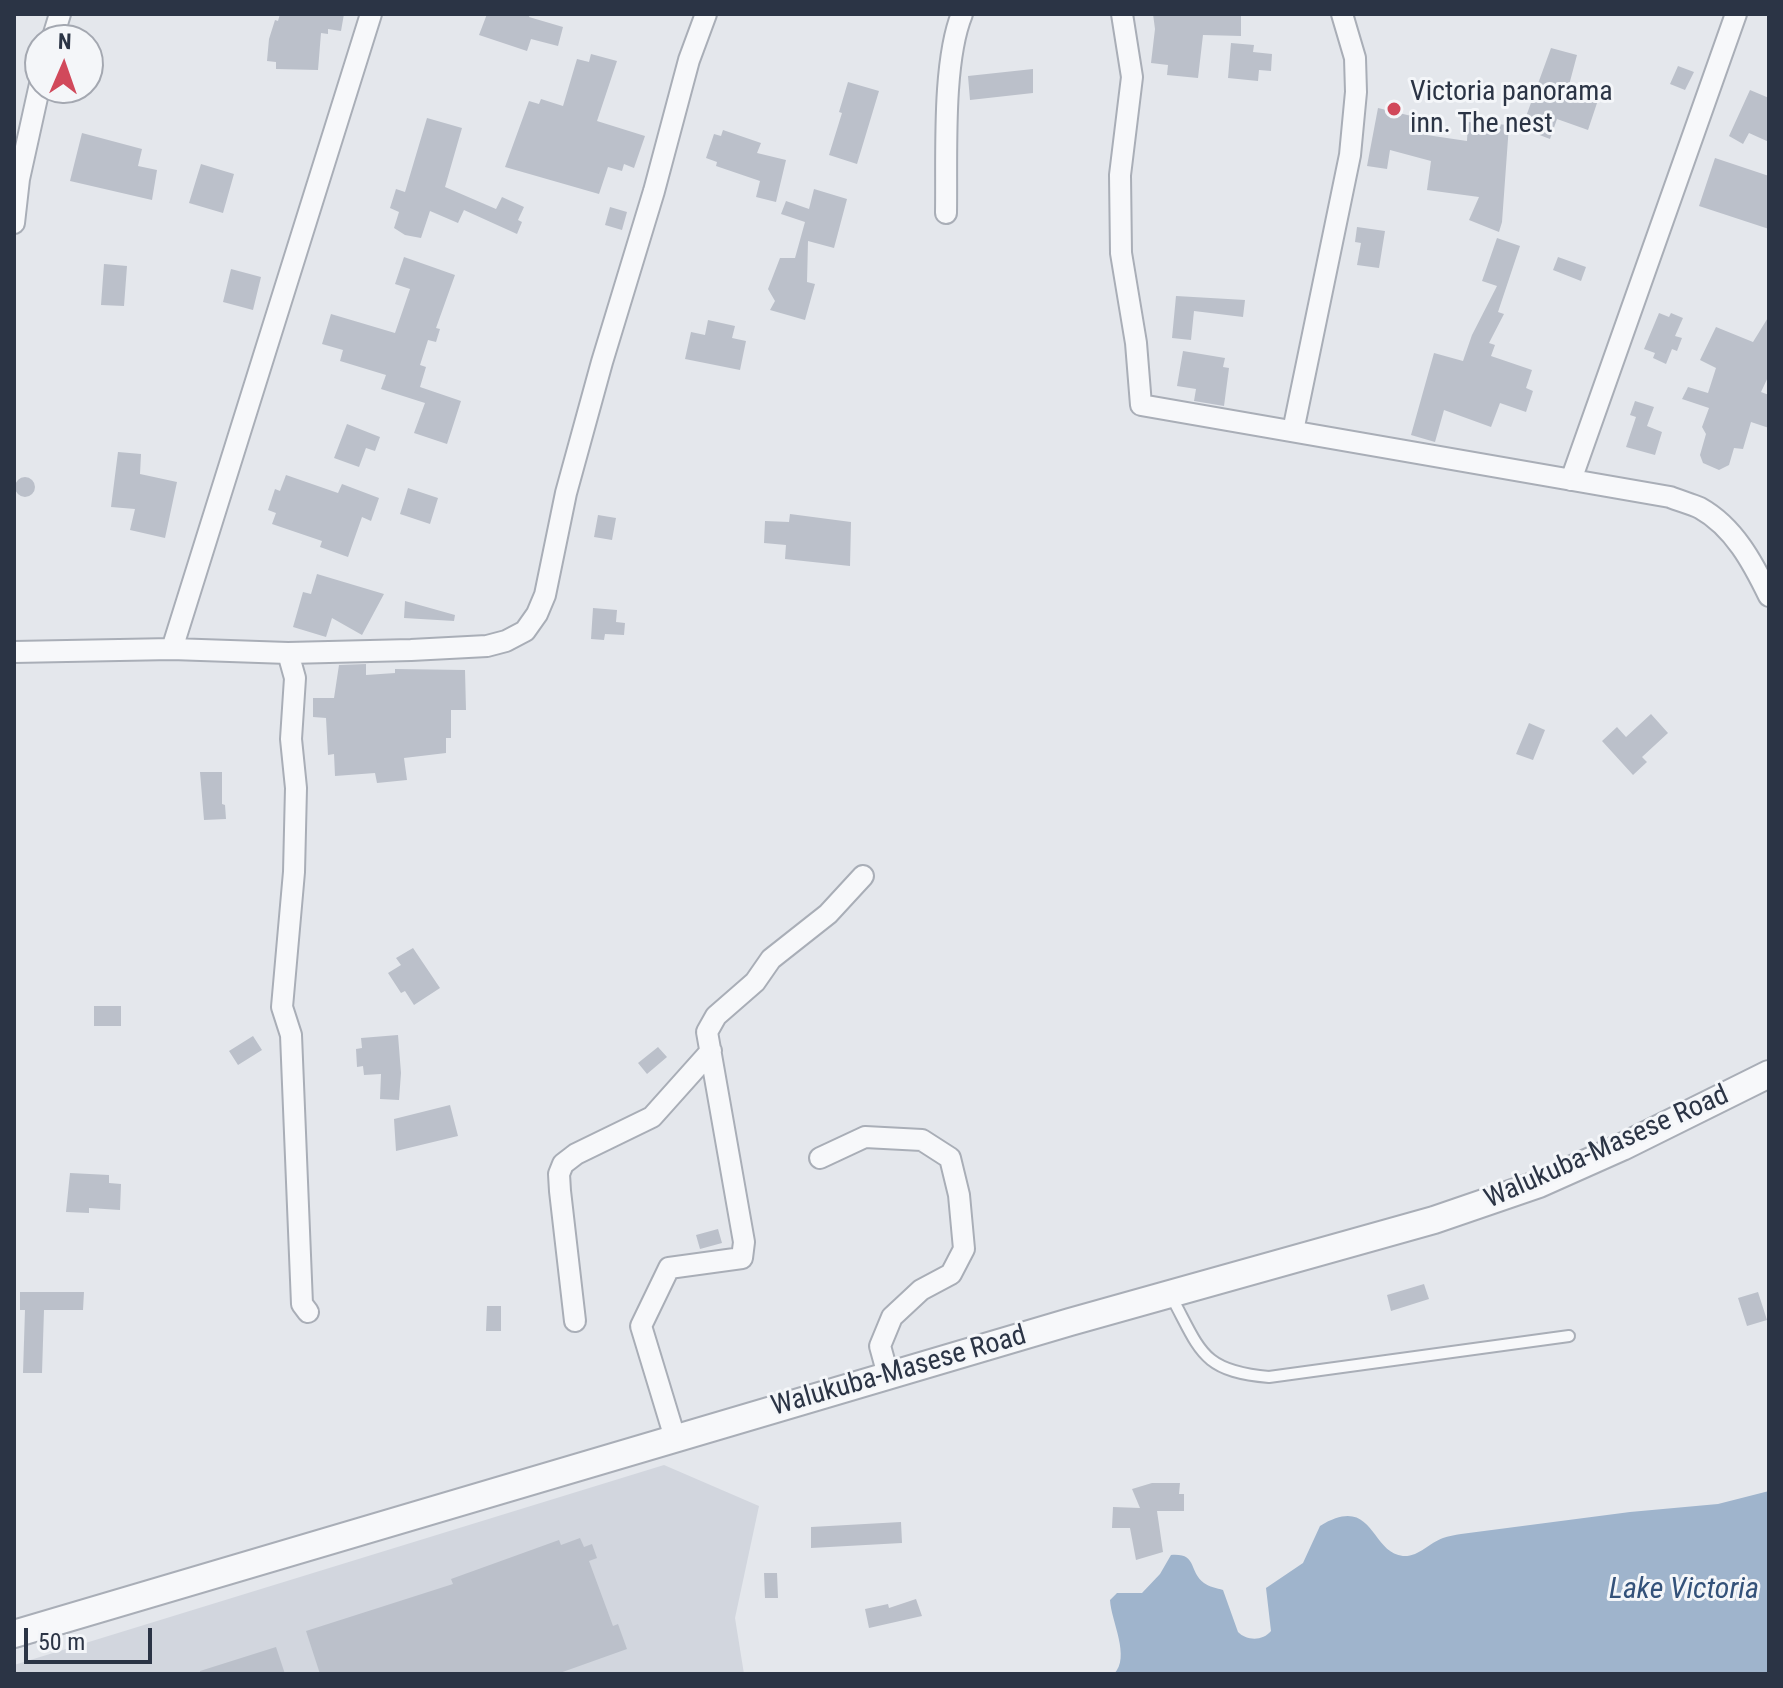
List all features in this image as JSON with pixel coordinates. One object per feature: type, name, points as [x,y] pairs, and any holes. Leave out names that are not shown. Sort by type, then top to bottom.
[{"type":"street","points":[[172,649],[371,14]]},
{"type":"street","points":[[14,652],[172,649],[288,653],[487,646],[525,631],[545,595],[566,493],[602,362],[654,191],[689,60],[706,14]]},
{"type":"street","points":[[946,213],[952,64],[962,14]]},
{"type":"street","points":[[1122,14],[1132,77],[1120,175],[1121,253],[1136,343],[1141,405],[1670,497],[1701,509],[1729,531],[1753,563],[1769,596]]},
{"type":"street","points":[[1293,431],[1350,155],[1356,92],[1355,58],[1342,14]]},
{"type":"street","points":[[1571,480],[1736,14]]},
{"type":"street","points":[[14,223],[19,179],[36,104]]},
{"type":"street","points":[[288,653],[295,678],[291,739],[296,788],[294,872],[282,1007],[291,1035],[302,1304],[308,1312]]},
{"type":"street","points":[[675,1438],[641,1326],[669,1268],[742,1258],[744,1242],[707,1032],[716,1016],[755,982],[771,959],[828,914],[863,876]]},
{"type":"street","points":[[575,1321],[561,1203],[559,1174],[563,1164],[576,1154],[652,1117],[711,1051]]},
{"type":"street","name":"Walukuba-Masese Road","points":[[14,1634],[888,1375],[1434,1220],[1539,1184],[1622,1147],[1769,1074]]},
{"type":"street","points":[[820,1158],[865,1137],[922,1140],[950,1158],[959,1195],[964,1249],[951,1274],[921,1290],[892,1317],[880,1346],[888,1375]]},
{"type":"lane","points":[[1170,1294],[1200,1349],[1216,1366],[1240,1375],[1269,1377],[1569,1336]]},
{"type":"shaded area","points":[[664,1465],[759,1506],[735,1618],[744,1674],[14,1674],[14,1665]]},
{"type":"water","name":"Lake Victoria","points":[[1769,1491],[1769,1674],[1114,1674],[1121,1658],[1110,1600],[1117,1593],[1142,1593],[1160,1574],[1171,1555],[1185,1557],[1204,1583],[1223,1590],[1238,1632],[1255,1639],[1271,1631],[1266,1588],[1303,1563],[1320,1526],[1338,1518],[1351,1516],[1361,1520],[1392,1552],[1409,1556],[1454,1535],[1718,1504]]},
{"type":"building","points":[[280,14],[344,14],[341,31],[328,29],[328,34],[321,33],[318,70],[276,69],[276,62],[267,61],[269,39]]},
{"type":"building","points":[[487,14],[530,14],[529,17],[563,27],[558,46],[531,39],[527,51],[479,35]]},
{"type":"building","points":[[1153,14],[1241,14],[1241,36],[1203,35],[1198,78],[1167,75],[1168,65],[1151,63],[1155,29]]},
{"type":"building","points":[[1231,43],[1254,45],[1253,52],[1272,54],[1271,71],[1259,70],[1258,81],[1228,78]]},
{"type":"building","points":[[1551,48],[1577,55],[1568,89],[1598,100],[1588,130],[1557,119],[1550,139],[1537,134],[1539,128],[1524,122]]},
{"type":"building","points":[[591,54],[617,61],[597,121],[645,136],[634,168],[624,164],[622,171],[608,167],[599,194],[505,167],[529,101],[539,104],[541,99],[563,106],[577,59],[589,62]]},
{"type":"building","points":[[1678,66],[1694,72],[1685,90],[1670,84]]},
{"type":"building","points":[[1033,69],[1033,93],[970,100],[968,76]]},
{"type":"building","points":[[848,82],[879,91],[857,164],[829,155]]},
{"type":"building","points":[[1750,90],[1769,98],[1769,142],[1749,133],[1743,144],[1729,136]]},
{"type":"building","points":[[1378,108],[1424,119],[1420,134],[1467,141],[1468,122],[1509,125],[1499,232],[1469,220],[1479,197],[1427,190],[1431,161],[1390,150],[1387,169],[1367,166]]},
{"type":"building","points":[[427,118],[462,128],[445,187],[496,209],[502,197],[524,207],[518,220],[522,222],[517,234],[464,210],[458,223],[430,211],[421,238],[405,235],[394,228],[399,212],[390,208],[396,189],[405,192]]},
{"type":"building","points":[[723,130],[761,143],[757,153],[786,160],[776,202],[756,197],[760,181],[716,166],[717,162],[706,158],[714,134],[721,136]]},
{"type":"building","points":[[82,133],[142,149],[138,166],[157,170],[152,200],[70,181]]},
{"type":"building","points":[[1715,158],[1769,176],[1769,229],[1699,206]]},
{"type":"building","points":[[201,164],[234,174],[223,213],[189,203]]},
{"type":"building","points":[[814,189],[847,199],[834,248],[808,241],[807,282],[815,284],[805,320],[770,310],[775,301],[768,289],[780,258],[795,258],[805,222],[781,214],[786,201],[809,209]]},
{"type":"building","points":[[610,207],[627,212],[622,230],[605,225]]},
{"type":"building","points":[[1357,227],[1385,231],[1379,268],[1357,265],[1361,243],[1355,242]]},
{"type":"building","points":[[1497,238],[1520,246],[1498,312],[1504,314],[1489,343],[1495,345],[1491,356],[1532,370],[1526,388],[1533,391],[1526,412],[1500,403],[1491,427],[1444,410],[1435,442],[1411,435],[1434,353],[1463,361],[1472,335],[1497,286],[1482,281]]},
{"type":"building","points":[[404,257],[455,275],[436,328],[440,329],[436,342],[428,340],[420,365],[426,367],[420,387],[461,401],[447,444],[414,433],[425,403],[381,389],[386,375],[340,361],[343,350],[322,344],[331,314],[395,333],[410,289],[395,284]]},
{"type":"building","points":[[1558,257],[1586,267],[1581,281],[1553,270]]},
{"type":"building","points":[[104,264],[127,266],[124,306],[101,305]]},
{"type":"building","points":[[231,269],[261,277],[253,310],[223,302]]},
{"type":"building","points":[[1176,296],[1245,300],[1243,317],[1194,311],[1191,340],[1172,338]]},
{"type":"building","points":[[1659,313],[1669,317],[1671,313],[1683,318],[1675,336],[1682,338],[1677,351],[1672,349],[1666,364],[1653,358],[1655,353],[1644,349]]},
{"type":"building","points":[[1769,316],[1769,375],[1761,392],[1769,395],[1769,428],[1751,422],[1743,449],[1734,448],[1729,465],[1719,470],[1703,463],[1700,455],[1706,434],[1702,427],[1709,408],[1682,399],[1688,387],[1708,393],[1716,368],[1700,360],[1716,327],[1753,342]]},
{"type":"building","points":[[708,320],[735,326],[732,338],[746,341],[740,370],[685,359],[691,332],[705,335]]},
{"type":"building","points":[[1183,351],[1225,358],[1223,367],[1229,368],[1224,406],[1194,401],[1196,389],[1177,386]]},
{"type":"building","points":[[1635,401],[1654,407],[1647,426],[1662,432],[1655,455],[1626,447],[1636,417],[1630,415]]},
{"type":"building","points":[[347,424],[380,437],[375,451],[366,448],[359,467],[334,458]]},
{"type":"building","points":[[118,452],[141,454],[140,474],[177,482],[165,538],[130,530],[135,509],[111,507]]},
{"type":"building","points":[[286,475],[338,493],[342,484],[379,498],[371,521],[362,517],[348,557],[320,547],[322,541],[272,524],[276,513],[268,510],[275,489],[280,491]]},
{"type":"building","points":[[21,477],[29,477],[35,487],[29,497],[21,497],[15,491],[15,483]]},
{"type":"building","points":[[408,488],[438,498],[430,524],[400,514]]},
{"type":"building","points":[[790,514],[851,522],[850,566],[785,559],[786,545],[764,543],[765,521],[789,522]]},
{"type":"building","points":[[598,515],[616,518],[612,540],[594,537]]},
{"type":"building","points":[[317,574],[384,594],[362,635],[332,618],[326,637],[293,627],[303,592],[311,594]]},
{"type":"building","points":[[405,601],[455,615],[454,621],[404,618]]},
{"type":"building","points":[[593,608],[617,610],[616,622],[625,623],[624,635],[605,634],[604,640],[591,639]]},
{"type":"building","points":[[366,664],[366,675],[395,673],[395,669],[465,670],[466,710],[451,710],[451,738],[446,738],[446,753],[404,758],[407,780],[377,783],[375,773],[335,776],[334,754],[328,755],[326,718],[313,717],[313,698],[334,698],[339,665]]},
{"type":"building","points":[[1651,714],[1668,733],[1642,757],[1647,762],[1633,775],[1602,741],[1617,727],[1626,737]]},
{"type":"building","points":[[1529,723],[1545,730],[1533,760],[1516,754]]},
{"type":"building","points":[[200,772],[222,772],[222,804],[225,805],[226,819],[204,820]]},
{"type":"building","points":[[413,948],[440,988],[414,1005],[405,991],[401,993],[388,973],[401,965],[396,958]]},
{"type":"building","points":[[94,1006],[121,1006],[121,1026],[94,1026]]},
{"type":"building","points":[[398,1035],[401,1073],[399,1100],[380,1099],[381,1074],[364,1075],[363,1066],[357,1067],[356,1049],[362,1048],[361,1038]]},
{"type":"building","points":[[253,1036],[262,1050],[238,1065],[229,1051]]},
{"type":"building","points":[[658,1047],[667,1057],[647,1074],[638,1063]]},
{"type":"building","points":[[450,1105],[458,1136],[396,1151],[394,1119]]},
{"type":"building","points":[[70,1173],[109,1175],[109,1183],[121,1184],[120,1210],[89,1208],[89,1213],[66,1212]]},
{"type":"building","points":[[718,1229],[722,1243],[700,1249],[696,1235]]},
{"type":"building","points":[[1424,1284],[1429,1299],[1391,1311],[1387,1295]]},
{"type":"building","points":[[20,1292],[84,1292],[83,1310],[44,1310],[42,1373],[23,1373],[25,1310],[20,1310]]},
{"type":"building","points":[[1758,1292],[1767,1320],[1747,1326],[1738,1298]]},
{"type":"building","points":[[487,1306],[501,1306],[501,1331],[486,1331]]},
{"type":"building","points":[[1152,1483],[1180,1483],[1179,1494],[1184,1494],[1184,1511],[1157,1511],[1163,1552],[1136,1560],[1130,1528],[1112,1528],[1113,1507],[1140,1508],[1132,1489]]},
{"type":"building","points":[[901,1522],[902,1543],[811,1548],[811,1527]]},
{"type":"building","points":[[580,1538],[584,1547],[592,1544],[597,1558],[589,1561],[613,1626],[618,1624],[627,1649],[557,1674],[320,1674],[306,1631],[453,1584],[451,1579],[559,1540],[561,1545]]},
{"type":"building","points":[[764,1573],[777,1573],[778,1598],[765,1598]]},
{"type":"building","points":[[916,1599],[922,1616],[869,1628],[865,1609],[888,1604],[889,1608]]},
{"type":"building","points":[[276,1647],[285,1674],[200,1674],[200,1671]]},
{"type":"place","name":"Victoria panorama inn. The nest","points":[[1394,109]]}]
